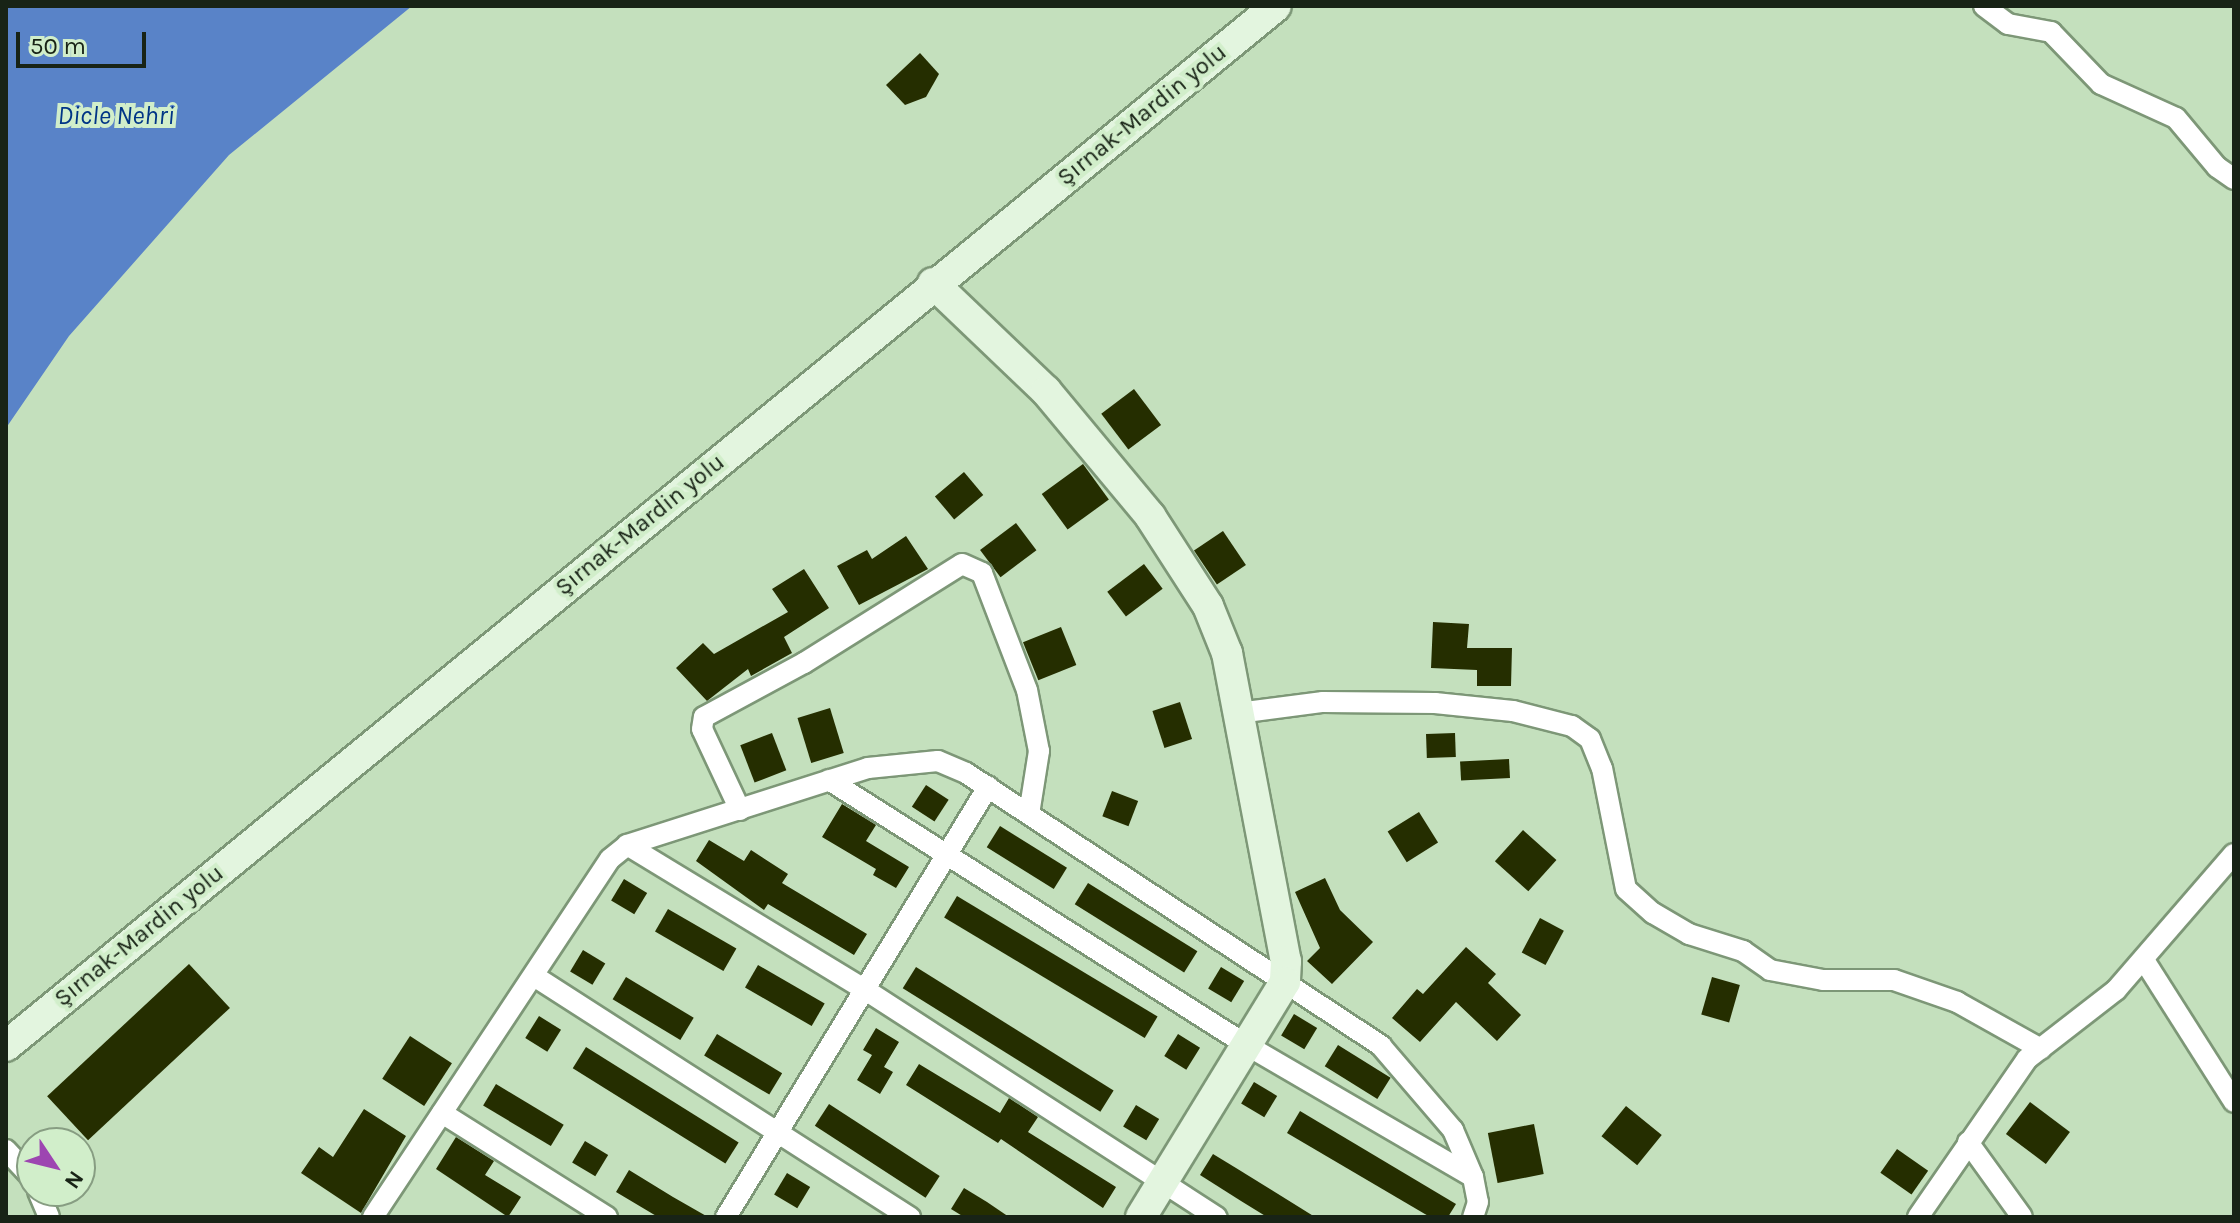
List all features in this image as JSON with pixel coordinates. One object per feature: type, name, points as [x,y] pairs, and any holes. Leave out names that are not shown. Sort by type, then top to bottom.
[{"type":"main road","name":"Şırnak-Mardin yolu","points":[[6,1046],[933,283],[1276,6]]},
{"type":"main road","points":[[933,283],[1046,391],[1150,516],[1208,606],[1227,653],[1286,961],[1285,982],[1141,1217]]},
{"type":"street","points":[[1984,6],[2008,24],[2051,32],[2101,84],[2176,118],[2217,167],[2234,179]]},
{"type":"street","points":[[740,810],[702,729],[704,717],[804,663],[962,564],[982,573],[1027,690],[1039,751],[1029,814]]},
{"type":"street","points":[[1238,713],[1323,702],[1435,703],[1513,711],[1572,726],[1590,739],[1602,768],[1626,889],[1653,913],[1689,934],[1743,951],[1770,970],[1823,980],[1894,980],[1957,1002],[2041,1049]]},
{"type":"street","points":[[373,1217],[610,859],[627,845],[868,768],[938,761],[988,787],[1285,982],[1403,1066],[1453,1130],[1473,1177],[1478,1202],[1473,1217]]},
{"type":"street","points":[[829,780],[945,858],[1248,1046],[1473,1177]]},
{"type":"street","points":[[726,1217],[988,787]]},
{"type":"street","points":[[627,845],[864,989],[1217,1217]]},
{"type":"street","points":[[1918,1217],[2027,1059],[2116,990],[2234,854]]},
{"type":"street","points":[[2144,960],[2234,1102]]},
{"type":"street","points":[[534,976],[776,1135],[910,1217]]},
{"type":"street","points":[[442,1113],[607,1217]]},
{"type":"street","points":[[1968,1142],[2022,1217]]},
{"type":"water","name":"Dicle Nehri","points":[[6,6],[412,6],[229,155],[69,336],[6,428]]},
{"type":"building","points":[[920,53],[939,74],[926,97],[905,105],[886,85]]},
{"type":"building","points":[[1134,389],[1161,425],[1128,450],[1101,414]]},
{"type":"building","points":[[1083,464],[1109,500],[1068,530],[1042,494]]},
{"type":"building","points":[[964,472],[983,495],[954,519],[935,496]]},
{"type":"building","points":[[1016,523],[1036,550],[1001,577],[980,550]]},
{"type":"building","points":[[1223,531],[1246,565],[1217,585],[1194,551]]},
{"type":"building","points":[[906,536],[928,569],[859,605],[837,566],[867,550],[872,559]]},
{"type":"building","points":[[1144,564],[1163,589],[1126,616],[1107,592]]},
{"type":"building","points":[[804,569],[829,608],[784,637],[792,653],[751,676],[748,669],[707,701],[676,668],[703,643],[714,654],[788,612],[772,589]]},
{"type":"building","points":[[1433,622],[1469,624],[1467,648],[1512,648],[1511,686],[1477,686],[1477,670],[1431,668]]},
{"type":"building","points":[[1061,627],[1076,665],[1038,680],[1023,642]]},
{"type":"building","points":[[1180,702],[1192,739],[1164,748],[1152,711]]},
{"type":"building","points":[[830,708],[844,753],[811,763],[797,718]]},
{"type":"building","points":[[772,733],[786,770],[755,783],[740,745]]},
{"type":"building","points":[[1455,733],[1456,757],[1427,758],[1426,734]]},
{"type":"building","points":[[1509,759],[1510,778],[1461,781],[1460,762]]},
{"type":"building","points":[[926,785],[949,800],[934,822],[912,807]]},
{"type":"building","points":[[1112,791],[1138,801],[1128,826],[1102,816]]},
{"type":"building","points":[[842,804],[876,825],[866,841],[909,867],[896,888],[873,875],[876,869],[822,837]]},
{"type":"building","points":[[1419,812],[1438,843],[1407,862],[1388,832]]},
{"type":"building","points":[[1000,826],[1067,868],[1054,889],[987,847]]},
{"type":"building","points":[[1523,830],[1556,860],[1528,891],[1495,861]]},
{"type":"building","points":[[709,840],[744,861],[751,850],[788,874],[782,883],[867,934],[854,955],[768,904],[764,910],[696,861]]},
{"type":"building","points":[[1325,878],[1340,910],[1373,942],[1332,984],[1307,961],[1320,948],[1295,892]]},
{"type":"building","points":[[624,879],[647,893],[634,914],[611,900]]},
{"type":"building","points":[[1088,883],[1197,951],[1184,973],[1075,904]]},
{"type":"building","points":[[957,896],[1158,1017],[1145,1038],[944,917]]},
{"type":"building","points":[[668,909],[736,948],[723,971],[655,932]]},
{"type":"building","points":[[1540,918],[1564,931],[1546,965],[1522,952]]},
{"type":"building","points":[[1466,947],[1496,974],[1488,983],[1521,1015],[1497,1041],[1456,1002],[1420,1042],[1392,1018],[1417,989],[1423,994]]},
{"type":"building","points":[[583,950],[605,963],[592,985],[570,971]]},
{"type":"building","points":[[189,964],[230,1008],[96,1133],[96,1127],[76,1127],[47,1096]]},
{"type":"building","points":[[758,965],[825,1004],[812,1026],[745,988]]},
{"type":"building","points":[[916,967],[1114,1090],[1100,1112],[903,988]]},
{"type":"building","points":[[1221,967],[1244,981],[1231,1002],[1208,988]]},
{"type":"building","points":[[626,977],[694,1018],[680,1040],[613,999]]},
{"type":"building","points":[[1712,977],[1740,985],[1729,1022],[1701,1014]]},
{"type":"building","points":[[1294,1014],[1317,1028],[1304,1049],[1281,1035]]},
{"type":"building","points":[[539,1016],[561,1030],[547,1052],[525,1038]]},
{"type":"building","points":[[876,1028],[899,1042],[884,1067],[893,1072],[880,1094],[857,1080],[872,1055],[863,1050]]},
{"type":"building","points":[[717,1034],[782,1073],[769,1095],[704,1055]]},
{"type":"building","points":[[1178,1034],[1200,1048],[1186,1070],[1164,1056]]},
{"type":"building","points":[[410,1036],[452,1063],[424,1106],[382,1079]]},
{"type":"building","points":[[1338,1045],[1391,1078],[1377,1099],[1325,1066]]},
{"type":"building","points":[[586,1047],[739,1142],[725,1164],[573,1068]]},
{"type":"building","points":[[919,1064],[1000,1113],[1009,1098],[1038,1117],[1028,1132],[1116,1187],[1103,1208],[1001,1139],[998,1143],[906,1085]]},
{"type":"building","points":[[1254,1082],[1277,1096],[1264,1117],[1241,1103]]},
{"type":"building","points":[[496,1084],[564,1125],[551,1146],[483,1105]]},
{"type":"building","points":[[2030,1102],[2070,1132],[2046,1164],[2006,1134]]},
{"type":"building","points":[[829,1104],[940,1176],[926,1198],[815,1126]]},
{"type":"building","points":[[1136,1105],[1159,1119],[1146,1140],[1123,1126]]},
{"type":"building","points":[[1626,1106],[1662,1135],[1637,1165],[1601,1136]]},
{"type":"building","points":[[364,1109],[406,1136],[361,1213],[301,1173],[319,1147],[333,1157]]},
{"type":"building","points":[[1300,1111],[1456,1204],[1448,1217],[1430,1217],[1287,1133]]},
{"type":"building","points":[[1534,1124],[1544,1174],[1498,1183],[1488,1133]]},
{"type":"building","points":[[456,1137],[494,1161],[485,1175],[521,1197],[508,1217],[436,1169]]},
{"type":"building","points":[[585,1141],[608,1155],[595,1176],[572,1162]]},
{"type":"building","points":[[1897,1149],[1928,1171],[1911,1195],[1880,1173]]},
{"type":"building","points":[[1213,1154],[1315,1217],[1267,1217],[1241,1201],[1200,1175]]},
{"type":"building","points":[[629,1170],[708,1217],[658,1217],[616,1192]]},
{"type":"building","points":[[787,1173],[810,1187],[797,1208],[774,1194]]},
{"type":"building","points":[[964,1188],[1009,1217],[964,1217],[951,1209]]}]
